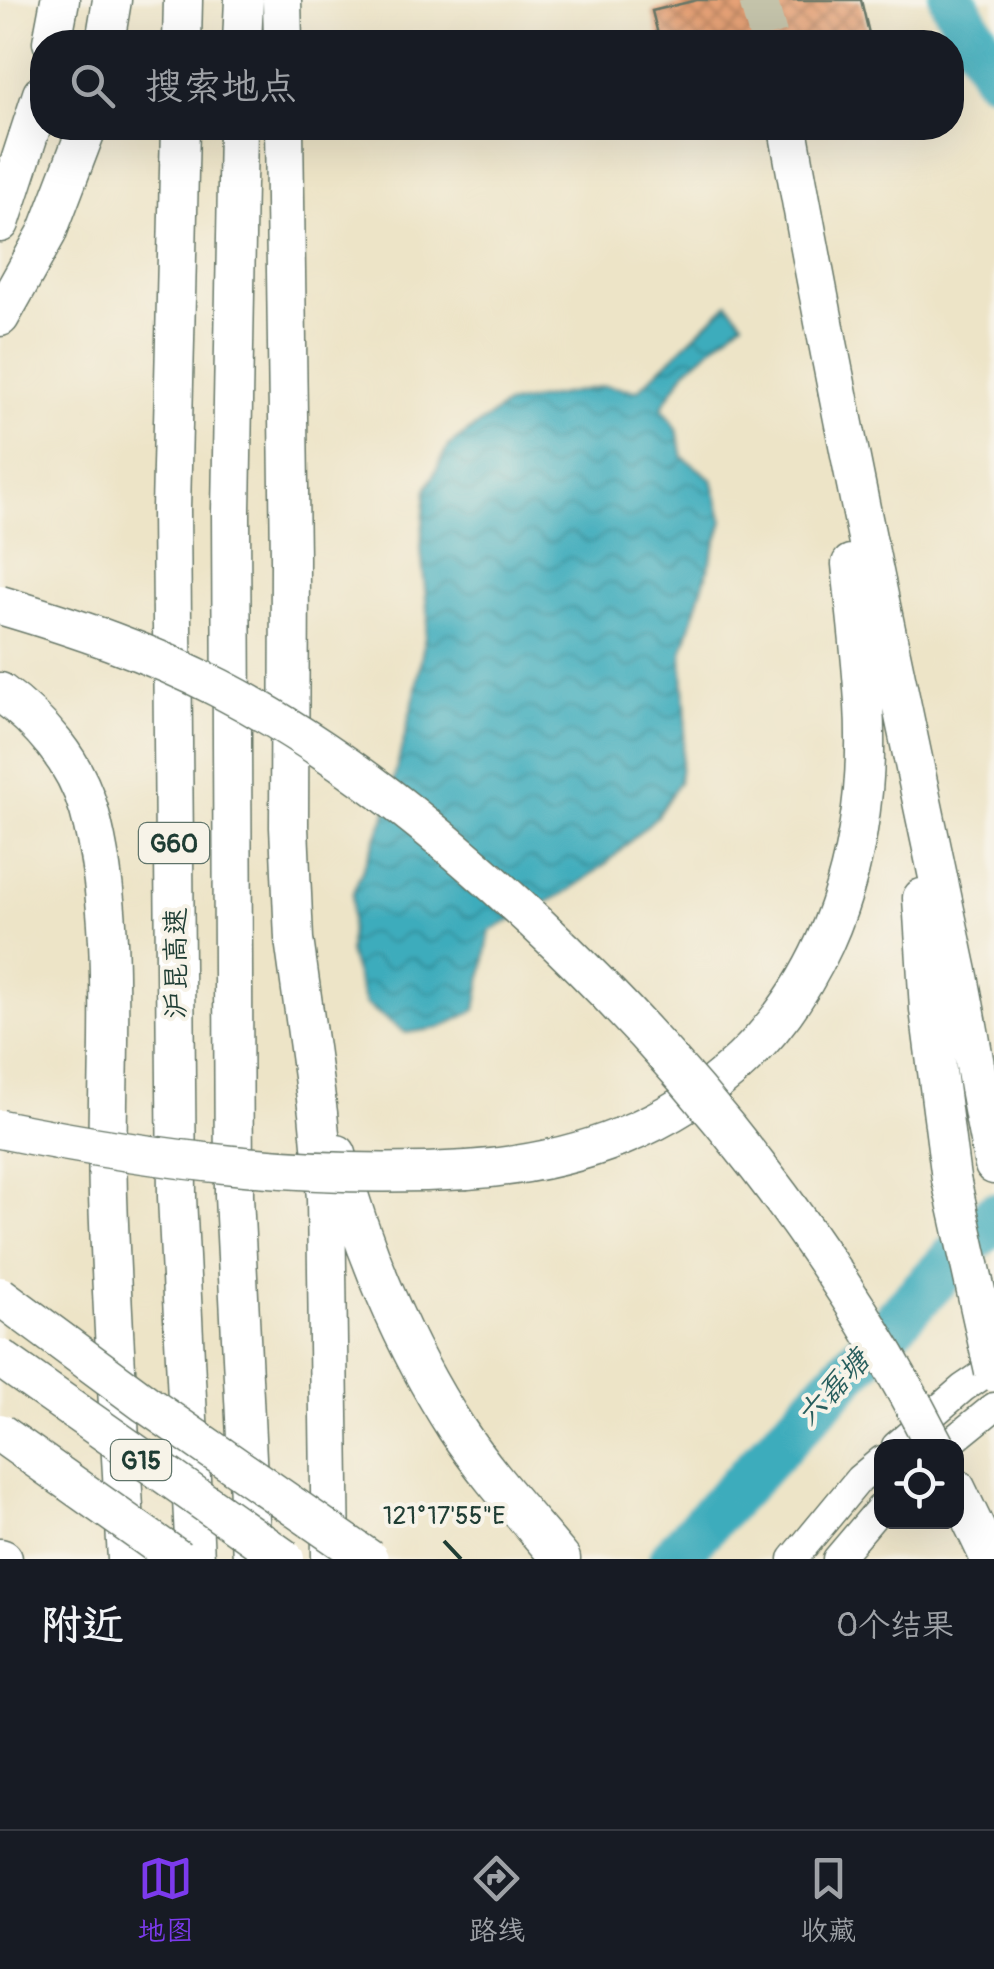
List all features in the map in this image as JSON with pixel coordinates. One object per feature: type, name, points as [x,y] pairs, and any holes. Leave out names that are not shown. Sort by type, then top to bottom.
[{"type":"highway","points":[[54,30],[60,0]]},
{"type":"highway","points":[[107,30],[112,0]]},
{"type":"highway","points":[[182,30],[183,0]]},
{"type":"highway","points":[[243,30],[244,0]]},
{"type":"highway","points":[[282,0],[282,30]]},
{"type":"highway","points":[[0,223],[30,131]]},
{"type":"highway","points":[[0,317],[48,233],[83,140]]},
{"type":"highway","name":"沪昆高速","points":[[180,140],[171,509],[176,1178],[195,1559]]},
{"type":"highway","name":"沪昆高速","points":[[238,140],[231,511],[234,1196],[252,1559]]},
{"type":"highway","points":[[284,140],[290,559],[288,827],[294,939],[326,1198],[331,1559]]},
{"type":"highway","points":[[790,140],[838,401],[958,975],[990,1148]]},
{"type":"highway","points":[[0,1129],[68,1143],[266,1170],[391,1175],[522,1166],[584,1152],[655,1120],[710,1088],[759,1044],[796,999],[832,931],[852,864],[864,790],[864,709],[838,401]]},
{"type":"highway","points":[[0,605],[141,652],[217,687],[286,726],[353,771],[486,876],[581,965],[670,1058],[740,1143],[863,1321],[931,1439]]},
{"type":"highway","points":[[0,692],[25,710],[65,756],[88,808],[102,877],[107,956],[108,1195],[126,1559]]},
{"type":"highway","points":[[916,786],[929,1010],[951,1179],[994,1369]]},
{"type":"highway","points":[[307,1034],[342,1170],[369,1251],[410,1344],[456,1428],[561,1559]]},
{"type":"highway","points":[[0,1296],[369,1559]]},
{"type":"highway","name":"G15","points":[[0,1358],[285,1559]]},
{"type":"highway","name":"G15","points":[[0,1432],[178,1559]]},
{"type":"highway","points":[[964,1505],[990,1559]]},
{"type":"main road","points":[[904,1439],[963,1388],[994,1369]]},
{"type":"main road","points":[[955,1439],[994,1407]]},
{"type":"main road","points":[[793,1559],[859,1479],[874,1467]]},
{"type":"main road","points":[[837,1559],[874,1515]]},
{"type":"water","points":[[728,303],[743,321],[686,370],[662,407],[677,429],[683,457],[712,479],[723,521],[682,653],[686,720],[679,782],[657,816],[607,863],[569,891],[490,931],[476,1010],[440,1028],[406,1033],[365,1004],[349,953],[353,892],[384,819],[415,694],[428,619],[421,548],[426,490],[448,446],[506,405],[604,386],[638,390]]},
{"type":"building","points":[[697,0],[861,0],[868,30],[657,30],[652,11]]},
{"type":"waterway","points":[[953,0],[994,73]]},
{"type":"waterway","name":"六磊塘","points":[[672,1559],[994,1216]]},
{"type":"tunnel","points":[[758,0],[767,30]]}]
